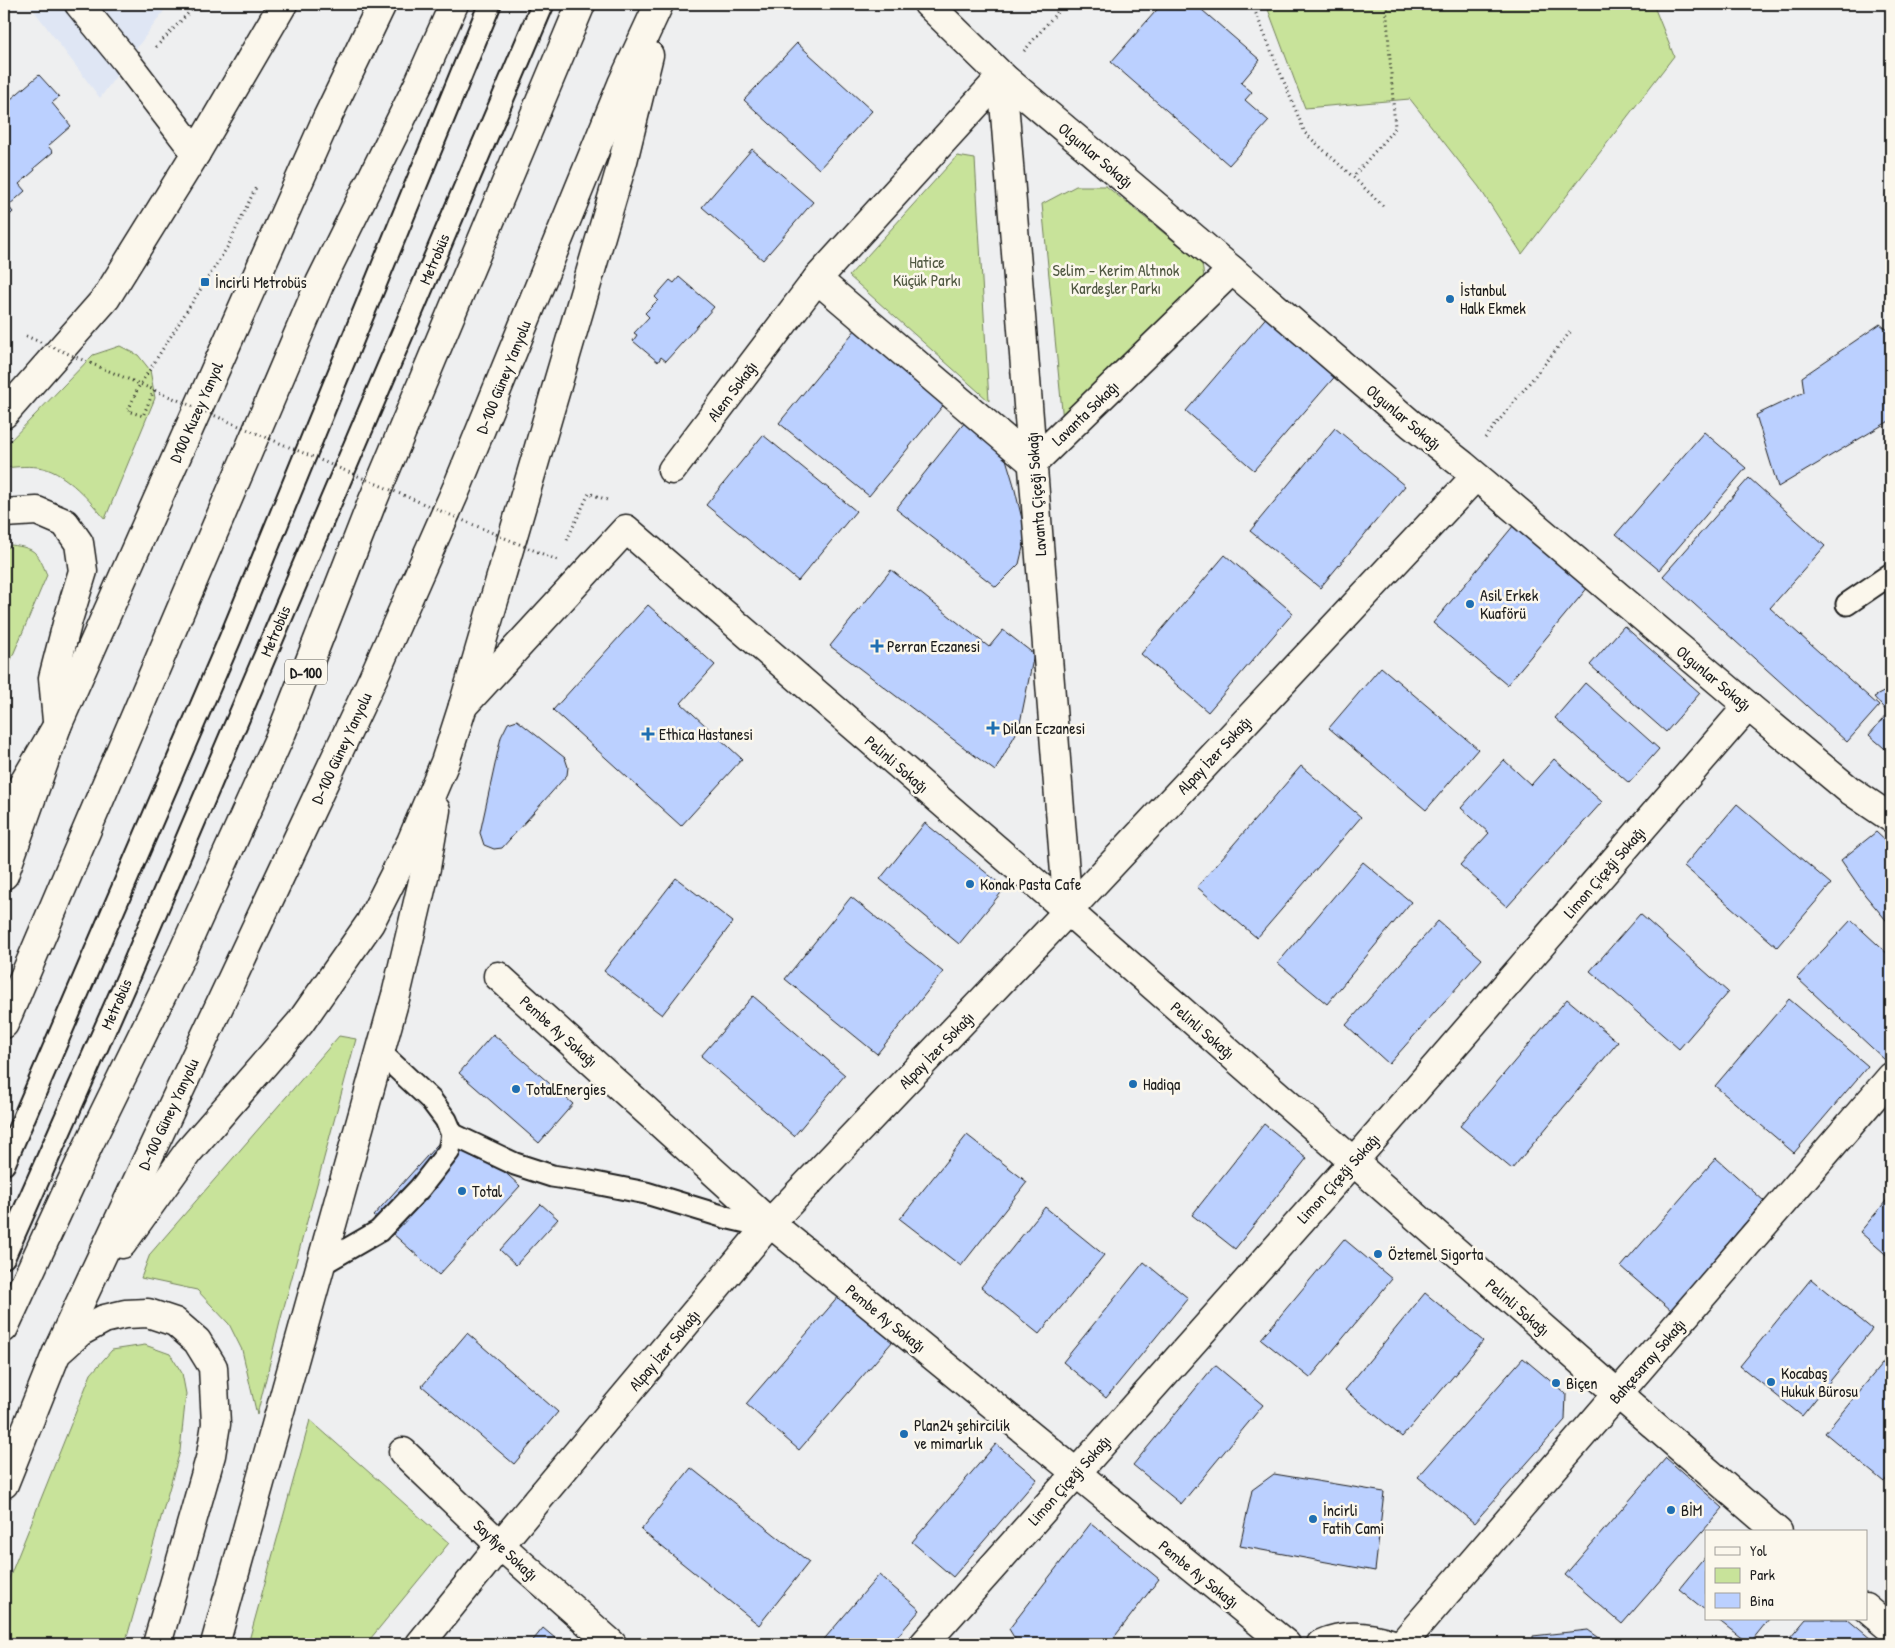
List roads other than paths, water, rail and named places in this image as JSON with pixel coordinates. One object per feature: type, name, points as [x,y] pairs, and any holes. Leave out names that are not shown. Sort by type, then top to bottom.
[{"type":"main road","points":[[79,4],[134,71],[196,153]]},
{"type":"main road","points":[[4,414],[106,298],[196,153],[283,4]]},
{"type":"main road","name":"D100 Kuzey Yanyol","points":[[4,817],[57,726],[322,127],[382,4]]},
{"type":"main road","points":[[4,1024],[320,283],[419,83],[454,4]]},
{"type":"main road","name":"D-100","points":[[4,1328],[89,1144],[182,954],[282,732],[371,505],[581,4]]},
{"type":"main road","points":[[57,1352],[131,1230],[188,1152],[300,1023],[370,923],[411,842],[445,762],[462,706],[623,161],[660,4]]},
{"type":"main road","name":"D-100 Güney Yanyolu","points":[[4,1484],[57,1352],[374,678],[456,490],[622,84],[660,4]]},
{"type":"main road","name":"Olgunlar Sokağı","points":[[928,4],[1002,76],[1411,424],[1848,789],[1891,818]]},
{"type":"main road","name":"Alem Sokağı","points":[[672,470],[817,280],[1002,76]]},
{"type":"main road","name":"Lavanta Çiçeği Sokağı","points":[[1002,76],[1068,911]]},
{"type":"main road","name":"Lavanta Sokağı","points":[[1033,463],[1232,270]]},
{"type":"main road","points":[[817,280],[1033,463]]},
{"type":"main road","points":[[4,386],[106,298]]},
{"type":"main road","name":"Alpay İzer Sokağı","points":[[420,1644],[500,1545],[770,1223],[1068,911],[1469,471]]},
{"type":"main road","points":[[4,513],[37,511],[64,523],[79,543],[83,571],[53,678],[57,726],[4,875]]},
{"type":"main road","name":"Pelinli Sokağı","points":[[462,706],[626,529],[1068,911],[1776,1530]]},
{"type":"main road","name":"Limon Çiçeği Sokağı","points":[[924,1644],[1353,1162],[1748,706]]},
{"type":"main road","points":[[215,1644],[380,1052],[426,868],[445,762]]},
{"type":"main road","name":"Pembe Ay Sokağı","points":[[498,976],[770,1223],[1286,1644]]},
{"type":"main road","name":"Bahçesaray Sokağı","points":[[1402,1644],[1891,1078]]},
{"type":"main road","points":[[57,1352],[80,1332],[104,1319],[125,1314],[148,1313],[175,1322],[197,1341],[213,1367],[216,1424],[210,1455],[157,1644]]},
{"type":"main road","name":"Sayfiye Sokağı","points":[[403,1452],[500,1545],[612,1644]]},
{"type":"main road","points":[[1868,1610],[1891,1630]]},
{"type":"main road","points":[[1321,1644],[1349,1636],[1375,1638],[1393,1644]]},
{"type":"lane","points":[[4,1164],[230,639],[490,4]]},
{"type":"lane","name":"Metrobüs","points":[[4,1257],[128,977],[543,4]]},
{"type":"lane","points":[[1848,604],[1891,574]]},
{"type":"lane","points":[[320,1265],[379,1231],[420,1188],[449,1151],[452,1134],[446,1120],[431,1100],[380,1052]]},
{"type":"lane","points":[[452,1134],[516,1164],[552,1176],[646,1193],[724,1217],[751,1223],[770,1223]]},
{"type":"place","name":"İncirli Metrobüs","points":[[205,282]]},
{"type":"place","name":"İstanbul Halk Ekmek","points":[[1450,299]]},
{"type":"place","name":"Asil Erkek Kuaförü","points":[[1470,604]]},
{"type":"place","name":"Perran Eczanesi","points":[[877,646]]},
{"type":"place","name":"Dilan Eczanesi","points":[[993,728]]},
{"type":"place","name":"Ethica Hastanesi","points":[[648,734]]},
{"type":"place","name":"Konak Pasta Cafe","points":[[970,884]]},
{"type":"place","name":"Hadiqa","points":[[1133,1084]]},
{"type":"place","name":"TotalEnergies","points":[[516,1089]]},
{"type":"place","name":"Total","points":[[462,1191]]},
{"type":"place","name":"Öztemel Sigorta","points":[[1378,1254]]},
{"type":"place","name":"Kocabaş Hukuk Bürosu","points":[[1771,1382]]},
{"type":"place","name":"Biçen","points":[[1556,1383]]},
{"type":"place","name":"Plan24 şehircilik ve mimarlık","points":[[904,1434]]},
{"type":"place","name":"BİM","points":[[1671,1510]]},
{"type":"place","name":"İncirli Fatih Cami","points":[[1313,1519]]},
{"type":"park label","name":"Hatice Küçük Parkı","points":[[927,271]]},
{"type":"park label","name":"Selim - Kerim Altınok Kardeşler Parkı","points":[[1116,279]]}]
